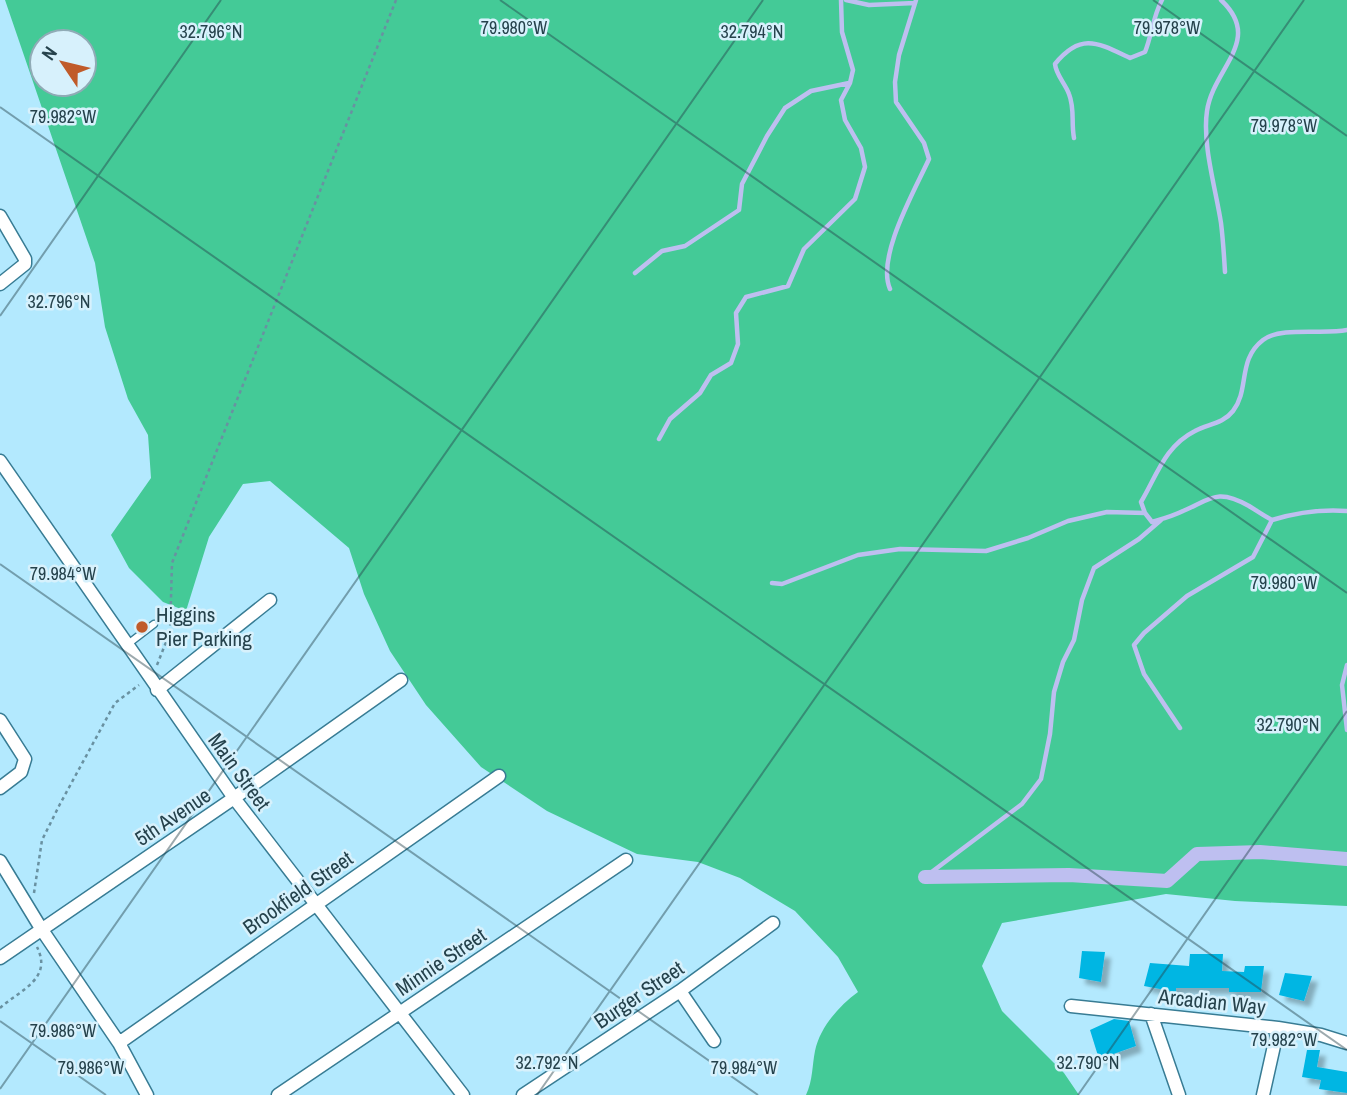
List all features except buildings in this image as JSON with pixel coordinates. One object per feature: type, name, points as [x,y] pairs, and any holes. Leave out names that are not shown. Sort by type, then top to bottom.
[{"type":"street","points":[[0,216],[25,259],[25,264],[0,284]]},
{"type":"street","name":"Main Street","points":[[0,461],[234,799],[463,1095]]},
{"type":"street","points":[[157,690],[270,600]]},
{"type":"street","name":"5th Avenue","points":[[0,958],[234,799],[401,680]]},
{"type":"street","points":[[0,720],[25,758],[25,766],[21,772],[0,788]]},
{"type":"street","name":"Brookfield Street","points":[[119,1043],[499,776]]},
{"type":"street","name":"Minnie Street","points":[[278,1095],[626,860]]},
{"type":"street","points":[[0,862],[29,908],[37,933],[119,1043],[147,1095]]},
{"type":"street","name":"Burger Street","points":[[523,1095],[680,991],[773,923]]},
{"type":"street","points":[[680,991],[714,1041]]},
{"type":"street","name":"Arcadian Way","points":[[1071,1006],[1278,1028],[1321,1035],[1347,1043]]},
{"type":"street","points":[[1151,1014],[1179,1095]]},
{"type":"street","points":[[1263,1095],[1278,1028]]},
{"type":"lane","points":[[126,645],[154,624]]},
{"type":"path","points":[[29,908],[42,840],[60,804],[115,703],[155,671],[170,632],[172,563],[396,0]]},
{"type":"path","points":[[0,1009],[37,978],[42,966],[37,933]]},
{"type":"green space","points":[[5,0],[1347,0],[1347,906],[1235,901],[1166,894],[1002,923],[982,966],[1002,1011],[1064,1073],[1079,1095],[806,1095],[821,1034],[837,1010],[858,992],[838,957],[795,911],[740,878],[698,862],[637,854],[547,811],[481,767],[426,705],[390,651],[364,594],[349,548],[270,481],[243,484],[209,537],[186,611],[163,602],[129,568],[111,535],[151,478],[148,435],[128,399],[105,327],[95,263],[39,98],[98,98],[98,28],[28,28],[28,67]]},
{"type":"waterway","points":[[659,439],[670,419],[700,393],[711,375],[731,363],[738,344],[736,313],[746,297],[788,286],[804,249],[855,199],[865,167],[861,148],[845,120],[841,100],[853,70],[842,32],[841,0]]},
{"type":"waterway","points":[[846,0],[869,5],[915,3]]},
{"type":"waterway","points":[[890,289],[887,275],[892,242],[929,159],[924,143],[896,102],[895,82],[899,55],[916,0]]},
{"type":"waterway","points":[[1074,138],[1071,100],[1055,64],[1073,47],[1082,44],[1099,45],[1130,58],[1145,52],[1162,0]]},
{"type":"waterway","points":[[1221,0],[1233,14],[1238,28],[1237,41],[1211,96],[1207,111],[1206,138],[1221,223],[1225,272]]},
{"type":"waterway","points":[[635,273],[662,251],[685,246],[739,210],[742,184],[785,108],[811,91],[849,83]]},
{"type":"waterway","points":[[1347,330],[1280,333],[1263,340],[1250,356],[1241,393],[1233,411],[1225,419],[1195,431],[1176,445],[1163,462],[1141,502],[1152,522],[1214,497],[1238,501],[1272,520],[1309,512],[1347,511]]},
{"type":"waterway","points":[[772,583],[782,584],[858,555],[900,549],[986,551],[1028,538],[1068,521],[1107,512],[1145,513]]},
{"type":"waterway","points":[[925,877],[1022,804],[1041,779],[1050,734],[1054,692],[1063,662],[1074,640],[1082,600],[1094,568],[1139,539],[1161,520]]},
{"type":"waterway","points":[[1180,728],[1144,674],[1134,645],[1187,596],[1253,557],[1272,520]]},
{"type":"waterway","points":[[1347,665],[1342,685],[1347,730]]},
{"type":"waterway","points":[[925,877],[1069,875],[1167,881],[1197,854],[1260,852],[1347,859]]},
{"type":"place","name":"Higgins Pier Parking","points":[[142,627]]}]
